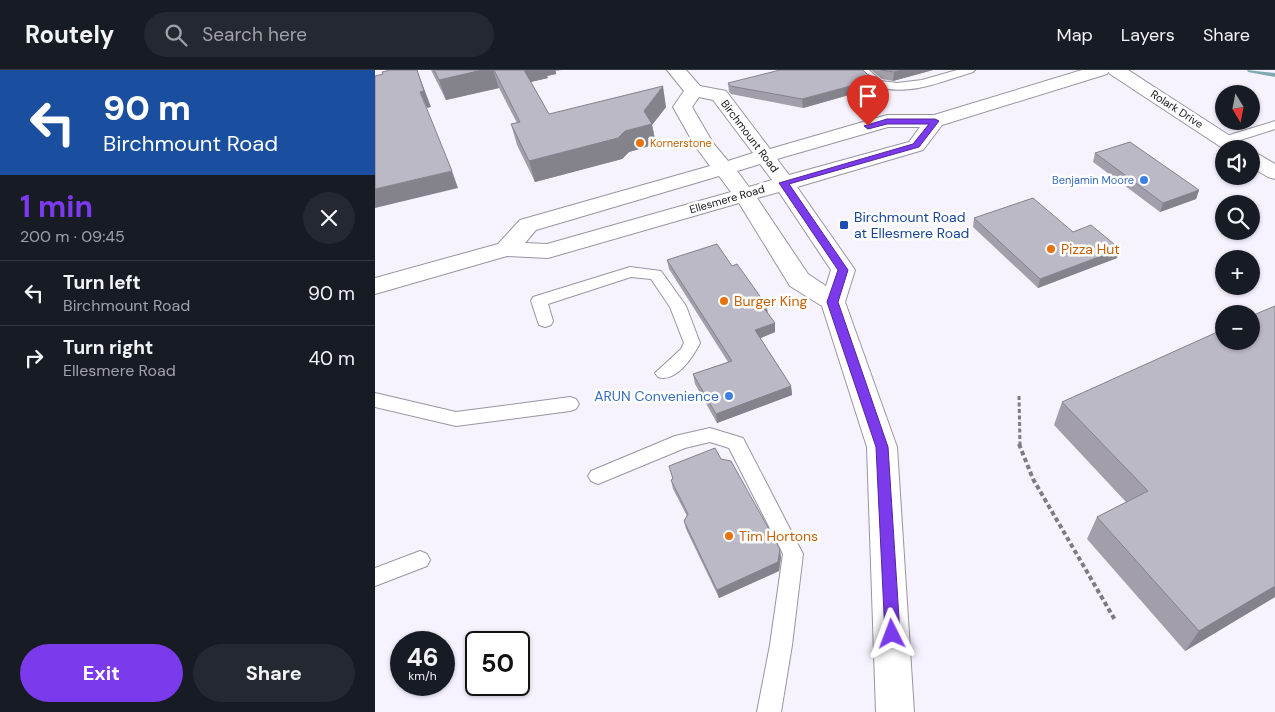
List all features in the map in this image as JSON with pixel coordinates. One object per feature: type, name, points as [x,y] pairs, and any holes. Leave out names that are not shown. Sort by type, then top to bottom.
[{"type":"main road","points":[[676,70],[693,91],[682,107],[705,146],[744,194],[799,280],[833,302],[882,447],[895,712]]},
{"type":"main road","points":[[506,249],[528,225],[887,121],[935,121],[1101,70]]},
{"type":"main road","name":"Rolark Drive","points":[[1116,70],[1223,140]]},
{"type":"main road","name":"Birchmount Road","points":[[693,91],[719,96],[766,155],[843,270],[833,302]]},
{"type":"main road","name":"Ellesmere Road","points":[[375,286],[506,249],[549,251],[916,146],[935,121]]},
{"type":"main road","points":[[1260,164],[1275,173]]},
{"type":"lane","points":[[862,70],[878,83],[899,87],[969,70]]},
{"type":"lane","points":[[1242,140],[1275,125]]},
{"type":"lane","points":[[545,321],[539,301],[630,272],[656,275],[678,306],[692,343],[687,353],[664,373]]},
{"type":"lane","points":[[375,400],[456,419],[570,404]]},
{"type":"lane","points":[[597,476],[682,441],[710,436],[735,443],[793,554],[781,645],[769,712]]},
{"type":"lane","points":[[375,577],[420,560]]},
{"type":"path","points":[[1019,396],[1019,443],[1033,479],[1115,620]]},
{"type":"building","points":[[390,70],[417,70],[424,91],[420,92],[452,171],[375,189],[375,76]]},
{"type":"building","points":[[434,70],[482,70],[439,80]]},
{"type":"building","points":[[494,70],[524,70],[549,114],[663,86],[644,111],[652,124],[625,131],[618,138],[529,161],[511,124],[520,122]]},
{"type":"building","points":[[780,70],[863,70],[877,79],[802,99],[730,86],[728,83]]},
{"type":"building","points":[[881,70],[902,70],[894,72]]},
{"type":"building","name":"Benjamin Moore","points":[[1130,142],[1199,190],[1163,203],[1095,153]]},
{"type":"building","name":"Pizza Hut","points":[[1033,198],[1073,232],[1091,225],[1120,249],[1040,279],[974,218]]},
{"type":"building","points":[[717,244],[732,266],[737,264],[767,306],[763,307],[775,323],[755,330],[791,386],[716,414],[693,374],[732,361],[667,260]]},
{"type":"building","points":[[1275,306],[1275,586],[1199,631],[1097,517],[1148,491],[1062,402],[1215,333],[1215,350],[1260,350],[1260,312]]},
{"type":"building","name":"Tim Hortons","points":[[715,448],[721,459],[731,461],[780,549],[778,562],[717,590],[684,521],[688,514],[671,480],[673,479],[669,466]]},
{"type":"waterway","points":[[1250,71],[1275,75]]},
{"type":"place","name":"Kornerstone","points":[[640,143]]},
{"type":"place","name":"Benjamin Moore","points":[[1144,180]]},
{"type":"place","name":"Birchmount Road at Ellesmere Road","points":[[844,225]]},
{"type":"place","name":"Pizza Hut","points":[[1051,249]]},
{"type":"place","name":"Burger King","points":[[724,301]]},
{"type":"place","name":"ARUN Convenience","points":[[729,396]]},
{"type":"place","name":"Tim Hortons","points":[[729,536]]},
{"type":"route","points":[[868,126],[887,121],[935,121],[916,146],[783,183],[801,206],[843,270],[833,302],[882,447],[892,634]]}]
